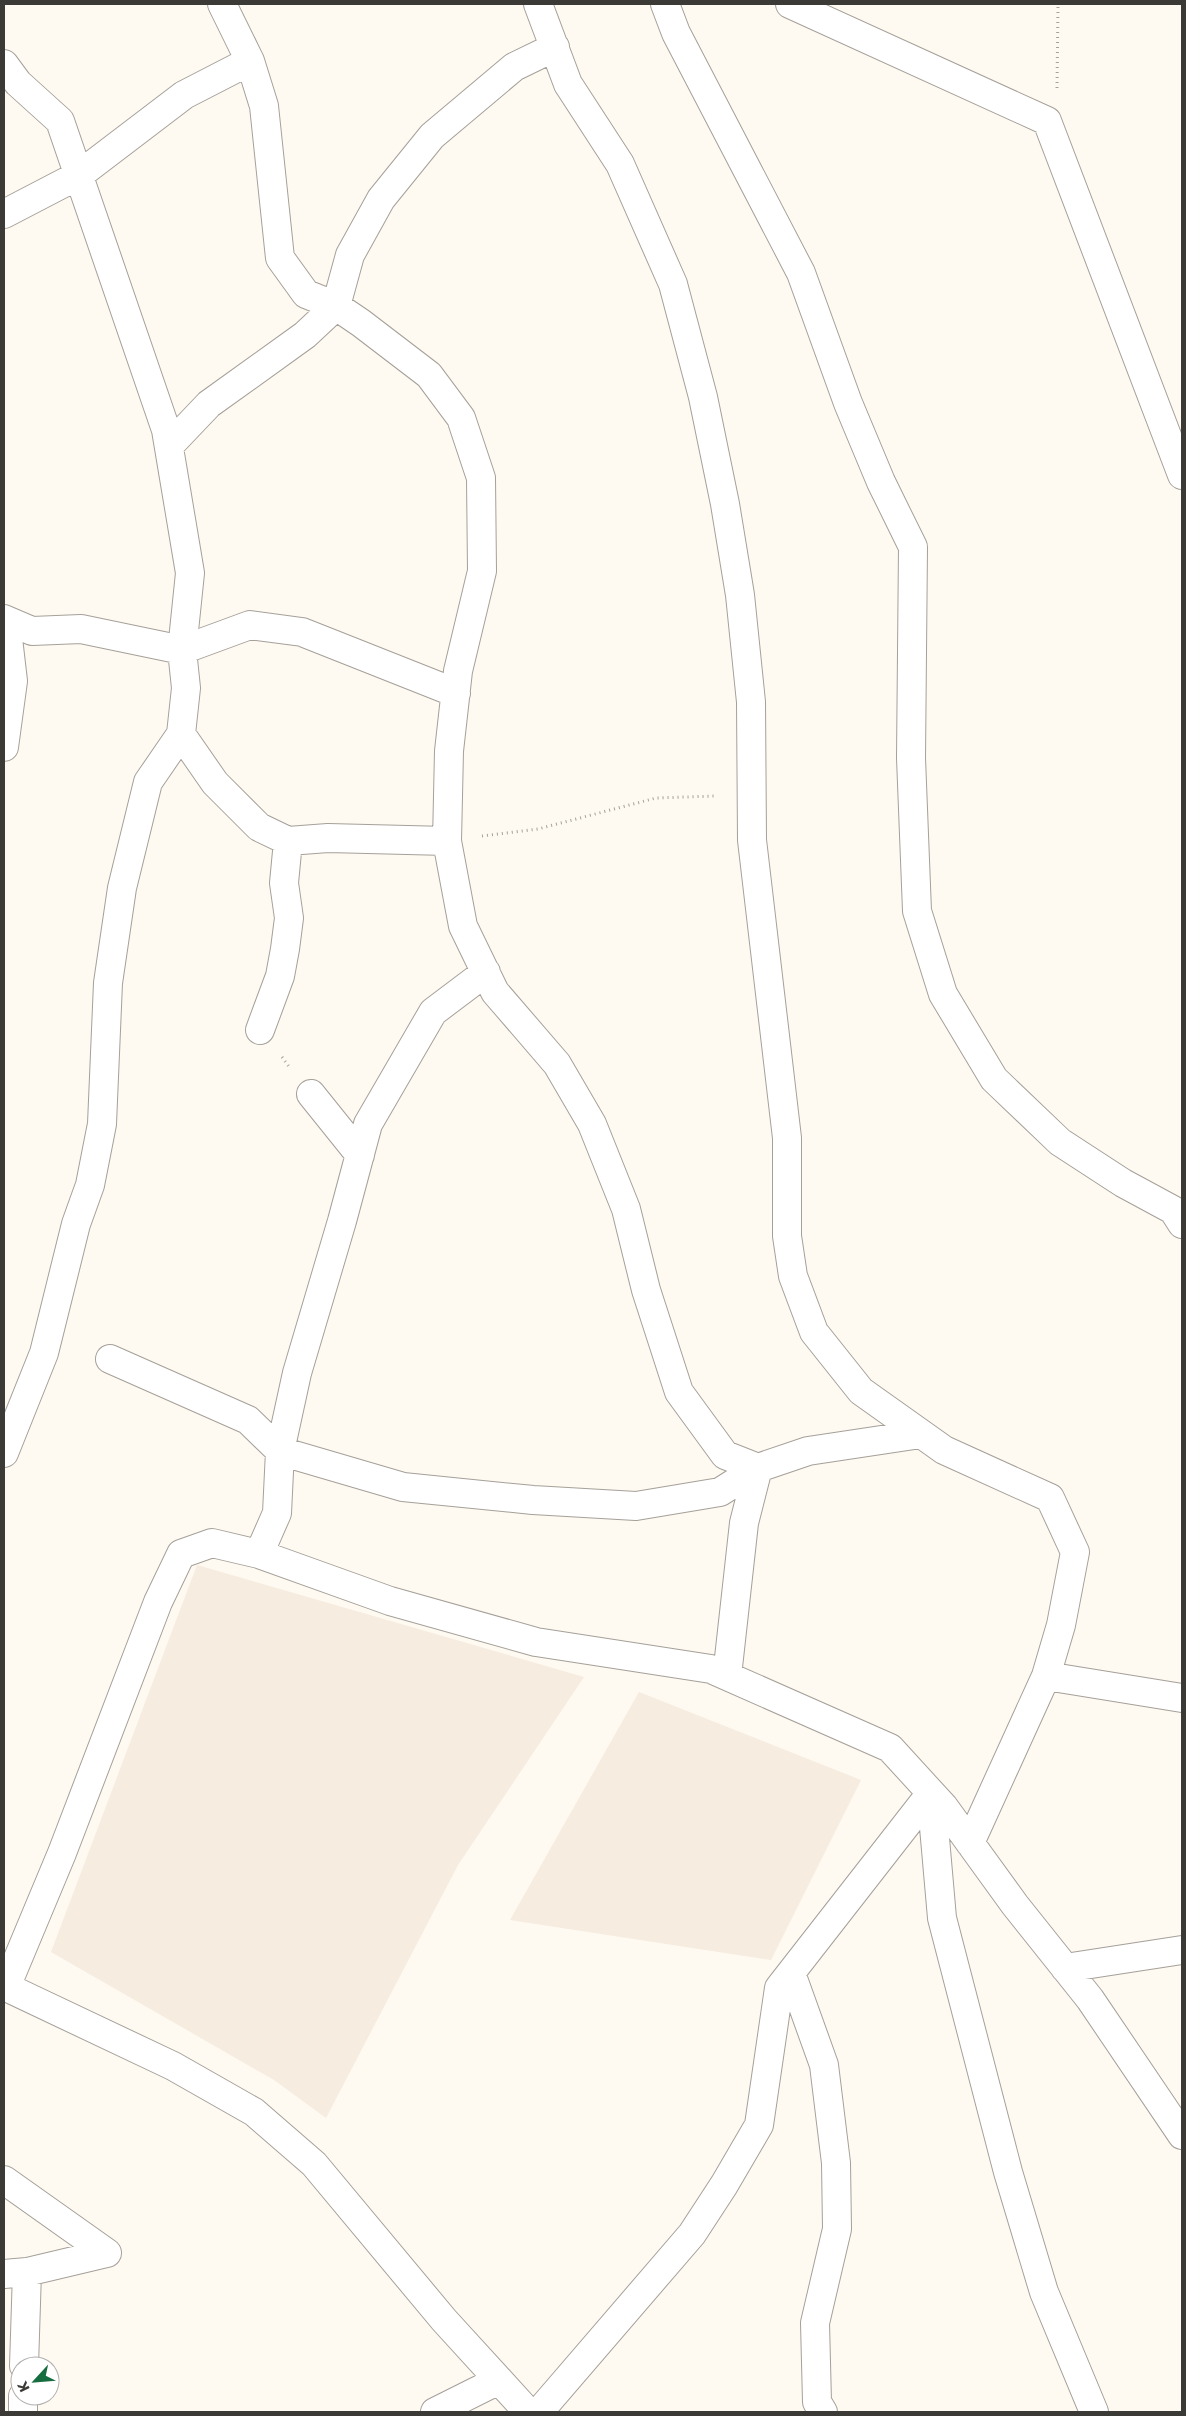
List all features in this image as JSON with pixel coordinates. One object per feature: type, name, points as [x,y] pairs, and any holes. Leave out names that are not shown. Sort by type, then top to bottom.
[{"type":"street","points":[[222,4],[250,61],[264,106],[280,258],[306,294],[336,306],[361,322],[429,375],[461,418],[482,478],[482,571],[458,671],[449,751],[447,841],[463,926],[496,992],[557,1064],[592,1124],[626,1209],[646,1290],[679,1392],[725,1455],[758,1468]]},
{"type":"street","points":[[538,4],[568,84],[620,164],[673,284],[704,397],[725,504],[740,595],[751,702],[752,840],[787,1138],[787,1236],[793,1276],[814,1332],[861,1391],[944,1450],[1050,1498],[1075,1552],[1061,1625],[1046,1676],[970,1844]]},
{"type":"street","points":[[665,4],[676,34],[801,273],[848,403],[881,482],[913,547],[911,758],[918,911],[943,994],[994,1079],[1060,1142],[1123,1183],[1173,1210],[1182,1224]]},
{"type":"street","points":[[790,4],[1047,122],[1182,475]]},
{"type":"street","points":[[169,446],[209,404],[305,336],[336,306],[350,255],[380,199],[432,136],[514,67],[555,47]]},
{"type":"street","points":[[4,214],[79,174],[184,95],[250,61]]},
{"type":"street","points":[[4,64],[18,83],[60,121],[128,316],[169,446],[190,573],[182,650],[186,688],[180,734],[148,782],[122,888],[108,983],[102,1124],[90,1185],[76,1224],[44,1353],[4,1453]]},
{"type":"street","points":[[4,747],[13,681],[5,620],[32,631],[81,629],[182,650],[250,624],[302,632],[456,694]]},
{"type":"street","points":[[180,734],[221,789],[259,827],[288,841],[328,838],[447,841]]},
{"type":"street","points":[[260,1030],[280,976],[286,949],[289,918],[284,882],[288,841]]},
{"type":"street","points":[[259,1554],[277,1513],[280,1451],[297,1373],[368,1124],[433,1012],[486,972]]},
{"type":"street","points":[[311,1094],[360,1155]]},
{"type":"street","points":[[110,1359],[248,1420],[280,1451],[403,1487],[533,1500],[636,1506],[720,1492],[758,1468],[808,1451],[921,1434]]},
{"type":"street","points":[[727,1676],[744,1523],[758,1468]]},
{"type":"street","points":[[528,2412],[497,2380],[314,2164],[254,2112],[172,2066],[5,1986],[62,1854],[158,1602],[181,1554],[212,1543],[259,1554],[390,1601],[536,1642],[711,1670],[890,1748],[931,1793],[1090,2000],[1182,2135]]},
{"type":"street","points":[[1046,1676],[1182,1698]]},
{"type":"street","points":[[539,2412],[692,2234],[760,2125],[779,1988],[931,1793]]},
{"type":"street","points":[[931,1793],[942,1918],[1008,2172],[1044,2292],[1094,2412]]},
{"type":"street","points":[[1065,1968],[1182,1950]]},
{"type":"street","points":[[791,1972],[824,2065],[836,2163],[837,2229],[815,2323],[817,2402],[823,2412]]},
{"type":"street","points":[[4,2180],[107,2253],[15,2273],[23,2356]]},
{"type":"street","points":[[435,2412],[497,2380]]},
{"type":"path","points":[[1047,122],[1057,98],[1058,4]]},
{"type":"path","points":[[447,841],[538,829],[656,798],[752,795]]},
{"type":"path","points":[[260,1030],[311,1094]]},
{"type":"shaded area","points":[[197,1565],[584,1677],[458,1865],[326,2118],[274,2080],[51,1952]]},
{"type":"shaded area","points":[[639,1692],[861,1780],[771,1960],[510,1920]]}]
